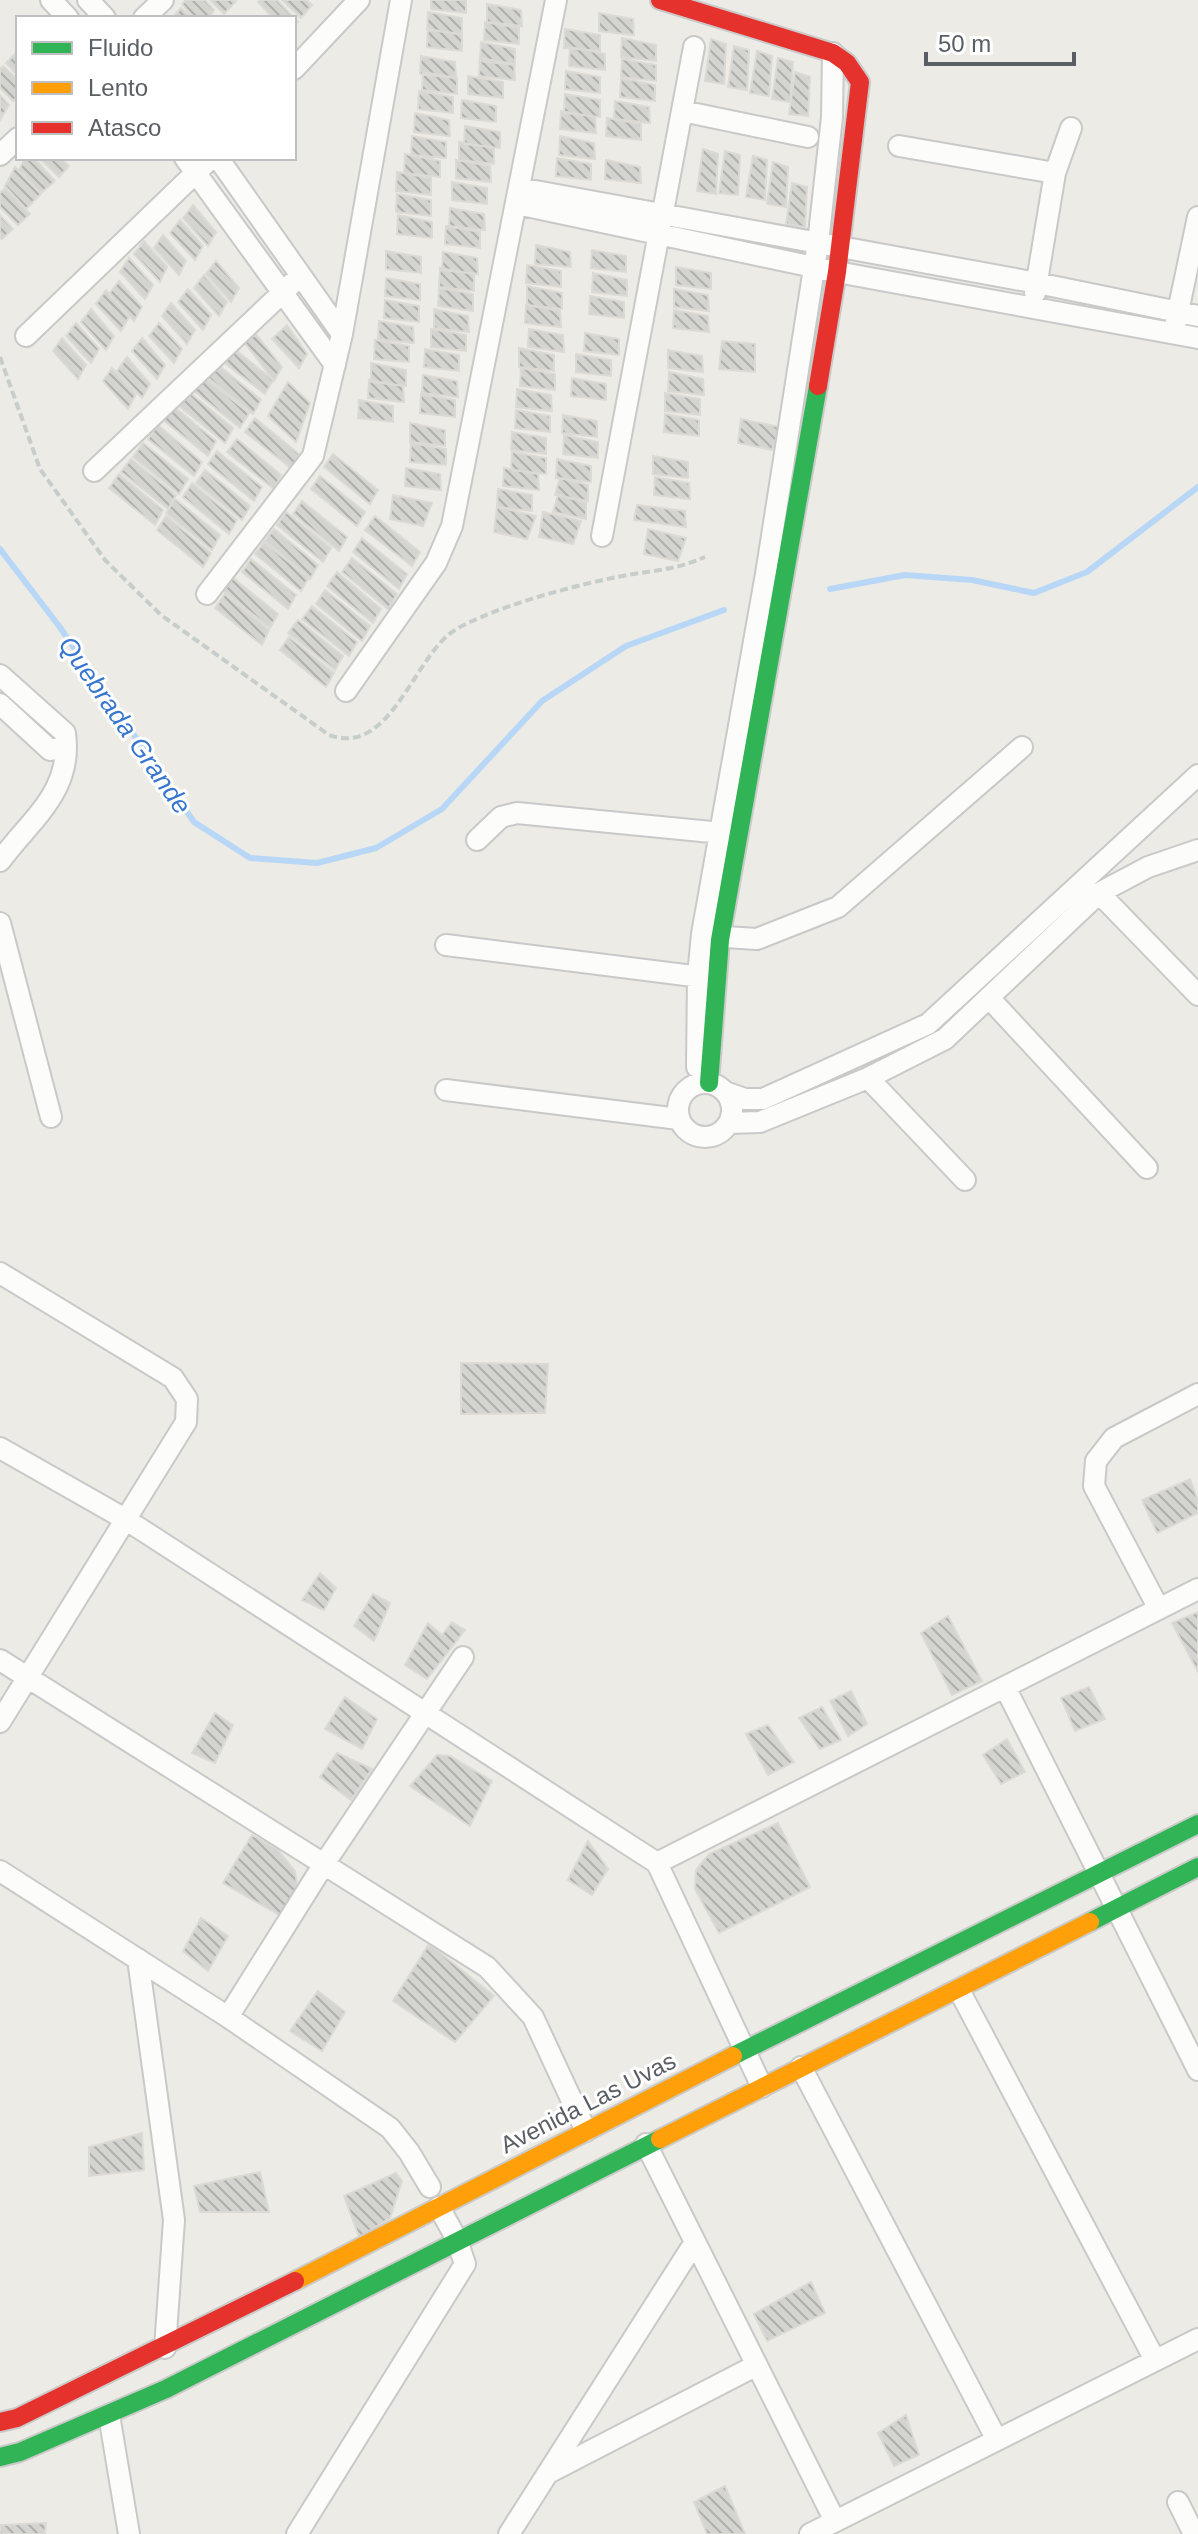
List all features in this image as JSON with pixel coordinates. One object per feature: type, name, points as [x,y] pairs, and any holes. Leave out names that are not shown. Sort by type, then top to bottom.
[{"type":"street","points":[[51,0],[66,16]]},
{"type":"street","points":[[88,0],[103,16]]},
{"type":"street","points":[[146,16],[163,0]]},
{"type":"street","points":[[296,67],[359,0]]},
{"type":"street","points":[[207,594],[313,456],[342,334],[401,0]]},
{"type":"street","points":[[346,691],[436,563],[452,526],[556,0]]},
{"type":"street","points":[[660,0],[833,53],[847,63],[860,82],[841,247],[753,770],[740,836],[711,937]]},
{"type":"street","points":[[602,536],[694,47]]},
{"type":"street","points":[[833,53],[832,117],[818,243],[719,832],[707,977],[710,1087],[732,1107],[729,1123],[717,1136],[699,1137],[684,1127],[678,1111],[683,1094],[710,1087],[745,1099],[763,1099],[928,1024],[1197,777]]},
{"type":"street","points":[[682,111],[808,137]]},
{"type":"street","points":[[1033,305],[1055,173],[1071,128]]},
{"type":"street","points":[[0,155],[16,140]]},
{"type":"street","points":[[899,146],[1055,173]]},
{"type":"street","points":[[219,160],[342,334]]},
{"type":"street","points":[[26,336],[197,163],[282,292],[335,365]]},
{"type":"street","points":[[518,196],[744,240],[841,247],[1188,315]]},
{"type":"street","points":[[1174,335],[1188,315],[1198,217]]},
{"type":"street","points":[[744,240],[837,272],[1033,305],[1198,338]]},
{"type":"street","points":[[94,471],[300,276]]},
{"type":"street","points":[[0,675],[65,733],[66,769],[60,787],[0,861]]},
{"type":"street","points":[[0,704],[50,750],[64,747]]},
{"type":"street","points":[[711,937],[757,939],[838,907],[1022,747]]},
{"type":"street","points":[[731,766],[753,770]]},
{"type":"street","points":[[477,840],[501,817],[517,813],[740,836]]},
{"type":"street","points":[[729,1123],[760,1122],[868,1078],[945,1039],[1099,893],[1148,867],[1198,850]]},
{"type":"street","points":[[1099,893],[1198,995]]},
{"type":"street","points":[[0,923],[51,1117]]},
{"type":"street","points":[[446,945],[707,977]]},
{"type":"street","points":[[990,999],[1147,1168]]},
{"type":"street","points":[[868,1078],[965,1180]]},
{"type":"street","points":[[446,1090],[679,1119]]},
{"type":"street","points":[[0,1273],[173,1378],[187,1399],[186,1422],[0,1722]]},
{"type":"street","points":[[1159,1609],[1094,1486],[1096,1461],[1114,1438],[1198,1394]]},
{"type":"street","points":[[0,1448],[125,1519],[657,1863],[762,2087]]},
{"type":"street","points":[[657,1863],[1198,1589]]},
{"type":"street","points":[[228,2017],[324,1864],[463,1657]]},
{"type":"street","points":[[0,1660],[487,1967],[533,2017],[586,2131]]},
{"type":"street","points":[[1005,1687],[1198,2070]]},
{"type":"street","name":"Avenida Las Uvas","points":[[0,2422],[17,2418],[165,2348],[744,2050],[1198,1824]]},
{"type":"street","points":[[0,2457],[109,2415],[959,1990],[1198,1867]]},
{"type":"street","points":[[0,1871],[228,2017],[390,2128],[430,2187]]},
{"type":"street","points":[[138,1959],[174,2220],[165,2348]]},
{"type":"street","points":[[959,1990],[1155,2360]]},
{"type":"street","points":[[801,2067],[997,2440]]},
{"type":"street","points":[[646,2144],[835,2521]]},
{"type":"street","points":[[297,2534],[465,2264],[457,2240],[439,2207]]},
{"type":"street","points":[[509,2534],[695,2242]]},
{"type":"street","points":[[810,2534],[1198,2339]]},
{"type":"street","points":[[548,2473],[757,2365]]},
{"type":"street","points":[[109,2415],[129,2534]]},
{"type":"street","points":[[1178,2502],[1194,2534]]},
{"type":"path","points":[[0,357],[40,469],[105,560],[161,615],[329,735],[341,740],[358,737],[384,720],[437,644],[454,631],[498,609],[630,574],[673,571],[705,557]]},
{"type":"building","points":[[186,0],[205,0],[214,10],[210,16],[192,16],[182,4]]},
{"type":"building","points":[[210,0],[234,0],[236,1],[224,14]]},
{"type":"building","points":[[277,0],[292,16],[271,16],[258,2]]},
{"type":"building","points":[[282,0],[307,0],[312,5],[301,18]]},
{"type":"building","points":[[431,0],[466,0],[466,13],[431,9]]},
{"type":"building","points":[[487,4],[521,10],[522,26],[487,22]]},
{"type":"building","points":[[181,8],[190,16],[174,16]]},
{"type":"building","points":[[428,12],[462,18],[462,34],[427,30]]},
{"type":"building","points":[[599,13],[633,19],[634,35],[599,31]]},
{"type":"building","points":[[485,22],[519,28],[519,44],[484,40]]},
{"type":"building","points":[[428,29],[462,35],[462,51],[427,47]]},
{"type":"building","points":[[565,29],[600,35],[600,51],[564,48]]},
{"type":"building","points":[[622,38],[656,45],[656,61],[621,57]]},
{"type":"building","points":[[711,39],[726,44],[724,84],[705,81]]},
{"type":"building","points":[[481,42],[515,49],[515,65],[480,61]]},
{"type":"building","points":[[734,46],[749,50],[747,90],[728,87]]},
{"type":"building","points":[[570,47],[605,54],[605,70],[569,66]]},
{"type":"building","points":[[757,51],[772,56],[769,96],[750,93]]},
{"type":"building","points":[[16,53],[16,74],[6,63]]},
{"type":"building","points":[[421,56],[455,62],[456,78],[420,74]]},
{"type":"building","points":[[480,58],[514,64],[515,80],[479,76]]},
{"type":"building","points":[[778,58],[793,62],[790,102],[772,99]]},
{"type":"building","points":[[622,59],[656,65],[656,81],[621,77]]},
{"type":"building","points":[[3,66],[16,78],[16,98],[13,101],[0,88],[0,69]]},
{"type":"building","points":[[566,71],[600,77],[600,93],[565,89]]},
{"type":"building","points":[[423,72],[457,78],[457,94],[422,90]]},
{"type":"building","points":[[795,72],[810,77],[808,116],[789,114]]},
{"type":"building","points":[[468,76],[503,82],[503,98],[468,94]]},
{"type":"building","points":[[621,78],[655,85],[655,101],[620,97]]},
{"type":"building","points":[[419,91],[453,97],[453,113],[418,109]]},
{"type":"building","points":[[565,94],[600,100],[600,117],[564,113]]},
{"type":"building","points":[[0,95],[9,105],[0,120]]},
{"type":"building","points":[[462,100],[496,106],[496,122],[461,118]]},
{"type":"building","points":[[615,101],[649,107],[650,123],[614,119]]},
{"type":"building","points":[[561,111],[595,117],[596,133],[560,129]]},
{"type":"building","points":[[415,113],[449,120],[450,136],[414,132]]},
{"type":"building","points":[[607,118],[641,124],[641,140],[606,136]]},
{"type":"building","points":[[465,126],[500,132],[500,148],[464,144]]},
{"type":"building","points":[[412,136],[446,142],[446,158],[411,155]]},
{"type":"building","points":[[560,136],[594,143],[595,159],[559,155]]},
{"type":"building","points":[[459,142],[494,148],[494,164],[459,160]]},
{"type":"building","points":[[703,149],[718,154],[716,194],[697,191]]},
{"type":"building","points":[[725,151],[740,155],[738,195],[719,193]]},
{"type":"building","points":[[405,154],[440,161],[440,177],[404,173]]},
{"type":"building","points":[[753,156],[767,160],[765,200],[746,197]]},
{"type":"building","points":[[557,158],[591,164],[591,180],[556,176]]},
{"type":"building","points":[[24,160],[36,160],[55,181],[41,193],[19,170]]},
{"type":"building","points":[[41,160],[63,160],[69,166],[59,177]]},
{"type":"building","points":[[456,160],[490,166],[491,182],[456,178]]},
{"type":"building","points":[[606,160],[640,167],[641,183],[605,179]]},
{"type":"building","points":[[773,162],[788,167],[786,207],[767,204]]},
{"type":"building","points":[[15,167],[41,194],[26,209],[5,186]]},
{"type":"building","points":[[397,172],[431,178],[431,195],[396,191]]},
{"type":"building","points":[[452,182],[487,188],[487,204],[452,200]]},
{"type":"building","points":[[792,183],[807,187],[805,227],[786,224]]},
{"type":"building","points":[[5,188],[30,214],[18,225],[0,207],[0,193]]},
{"type":"building","points":[[397,194],[431,200],[431,216],[396,212]]},
{"type":"building","points":[[193,205],[216,232],[208,246],[183,218]]},
{"type":"building","points":[[450,208],[484,214],[485,230],[449,226]]},
{"type":"building","points":[[0,215],[13,229],[2,239],[0,237]]},
{"type":"building","points":[[398,215],[432,222],[432,238],[397,234]]},
{"type":"building","points":[[180,220],[203,246],[195,260],[170,233]]},
{"type":"building","points":[[446,226],[480,232],[480,248],[445,244]]},
{"type":"building","points":[[163,235],[186,261],[179,275],[154,248]]},
{"type":"building","points":[[144,241],[167,267],[160,282],[134,254]]},
{"type":"building","points":[[536,245],[570,252],[571,267],[535,264]]},
{"type":"building","points":[[592,250],[626,256],[626,272],[591,268]]},
{"type":"building","points":[[386,251],[421,257],[421,273],[386,269]]},
{"type":"building","points":[[443,252],[477,258],[478,274],[442,270]]},
{"type":"building","points":[[129,258],[153,285],[145,299],[120,272]]},
{"type":"building","points":[[216,261],[239,288],[231,302],[206,274]]},
{"type":"building","points":[[527,265],[561,271],[561,287],[526,283]]},
{"type":"building","points":[[676,267],[711,273],[711,289],[676,285]]},
{"type":"building","points":[[440,268],[474,274],[474,291],[439,287]]},
{"type":"building","points":[[593,273],[627,280],[627,296],[592,292]]},
{"type":"building","points":[[204,275],[227,302],[219,316],[194,288]]},
{"type":"building","points":[[386,278],[420,284],[420,300],[385,296]]},
{"type":"building","points":[[119,281],[142,307],[134,321],[109,294]]},
{"type":"building","points":[[527,286],[562,293],[562,309],[527,305]]},
{"type":"building","points":[[439,288],[473,294],[473,311],[438,306]]},
{"type":"building","points":[[188,289],[211,315],[203,330],[178,302]]},
{"type":"building","points":[[674,289],[708,295],[709,311],[674,307]]},
{"type":"building","points":[[106,290],[129,317],[121,331],[96,304]]},
{"type":"building","points":[[590,296],[624,302],[624,318],[589,314]]},
{"type":"building","points":[[385,300],[419,306],[419,322],[384,318]]},
{"type":"building","points":[[171,303],[195,330],[187,344],[162,316]]},
{"type":"building","points":[[526,305],[560,311],[561,327],[525,323]]},
{"type":"building","points":[[91,309],[114,336],[106,350],[81,322]]},
{"type":"building","points":[[434,309],[468,316],[469,332],[434,328]]},
{"type":"building","points":[[674,310],[708,316],[709,332],[673,328]]},
{"type":"building","points":[[379,321],[413,327],[414,343],[378,339]]},
{"type":"building","points":[[76,323],[99,349],[91,363],[66,336]]},
{"type":"building","points":[[159,323],[182,349],[174,363],[149,336]]},
{"type":"building","points":[[287,325],[307,354],[299,368],[272,339]]},
{"type":"building","points":[[431,329],[466,335],[466,351],[431,347]]},
{"type":"building","points":[[529,329],[563,335],[564,352],[528,347]]},
{"type":"building","points":[[585,333],[619,339],[619,355],[584,351]]},
{"type":"building","points":[[256,334],[282,367],[274,381],[245,343]]},
{"type":"building","points":[[62,338],[86,365],[78,379],[53,351]]},
{"type":"building","points":[[142,338],[165,365],[157,379],[132,351]]},
{"type":"building","points":[[375,340],[409,346],[409,362],[374,359]]},
{"type":"building","points":[[722,341],[755,344],[755,372],[719,369]]},
{"type":"building","points":[[228,344],[273,380],[265,394],[218,358]]},
{"type":"building","points":[[519,348],[554,355],[554,371],[519,367]]},
{"type":"building","points":[[425,349],[459,355],[459,371],[424,367]]},
{"type":"building","points":[[668,350],[702,356],[703,372],[668,368]]},
{"type":"building","points":[[576,354],[611,360],[611,376],[576,372]]},
{"type":"building","points":[[127,357],[150,384],[142,398],[117,371]]},
{"type":"building","points":[[371,363],[406,370],[406,386],[371,382]]},
{"type":"building","points":[[217,364],[261,400],[253,414],[207,377]]},
{"type":"building","points":[[112,368],[136,394],[128,409],[103,381]]},
{"type":"building","points":[[521,368],[555,374],[555,390],[520,386]]},
{"type":"building","points":[[669,372],[703,379],[704,395],[668,391]]},
{"type":"building","points":[[423,375],[457,381],[458,397],[422,393]]},
{"type":"building","points":[[204,377],[249,413],[240,428],[194,391]]},
{"type":"building","points":[[572,378],[606,384],[606,400],[571,396]]},
{"type":"building","points":[[369,380],[403,386],[404,402],[368,398]]},
{"type":"building","points":[[288,382],[310,403],[296,442],[268,416]]},
{"type":"building","points":[[517,389],[551,395],[552,411],[516,407]]},
{"type":"building","points":[[189,392],[233,428],[225,443],[179,406]]},
{"type":"building","points":[[665,393],[700,399],[700,415],[665,411]]},
{"type":"building","points":[[421,394],[455,400],[455,417],[420,413]]},
{"type":"building","points":[[359,400],[393,406],[393,422],[358,418]]},
{"type":"building","points":[[172,405],[216,441],[208,456],[162,419]]},
{"type":"building","points":[[516,410],[550,416],[550,432],[515,428]]},
{"type":"building","points":[[665,414],[699,420],[699,436],[664,432]]},
{"type":"building","points":[[563,415],[597,421],[597,437],[562,433]]},
{"type":"building","points":[[255,418],[299,454],[292,469],[245,432]]},
{"type":"building","points":[[741,419],[780,427],[772,450],[738,443]]},
{"type":"building","points":[[410,423],[445,430],[445,446],[410,442]]},
{"type":"building","points":[[158,425],[202,462],[194,476],[148,439]]},
{"type":"building","points":[[512,432],[546,438],[546,454],[511,450]]},
{"type":"building","points":[[564,435],[598,442],[598,458],[563,454]]},
{"type":"building","points":[[237,439],[281,475],[274,489],[227,452]]},
{"type":"building","points":[[143,443],[188,479],[179,494],[133,457]]},
{"type":"building","points":[[411,443],[446,449],[446,465],[410,462]]},
{"type":"building","points":[[217,451],[262,487],[254,501],[208,464]]},
{"type":"building","points":[[512,452],[546,458],[546,474],[511,470]]},
{"type":"building","points":[[333,454],[378,490],[370,504],[324,467]]},
{"type":"building","points":[[653,456],[688,462],[688,478],[653,474]]},
{"type":"building","points":[[131,459],[176,495],[168,509],[121,472]]},
{"type":"building","points":[[557,459],[591,466],[591,482],[556,478]]},
{"type":"building","points":[[406,468],[440,474],[441,490],[405,486]]},
{"type":"building","points":[[504,468],[538,474],[539,490],[503,486]]},
{"type":"building","points":[[205,470],[250,506],[242,520],[196,483]]},
{"type":"building","points":[[119,474],[163,510],[155,525],[109,488]]},
{"type":"building","points":[[320,476],[365,512],[357,526],[311,489]]},
{"type":"building","points":[[655,477],[689,483],[690,499],[654,495]]},
{"type":"building","points":[[560,478],[588,485],[588,501],[555,495]]},
{"type":"building","points":[[192,483],[237,520],[229,534],[183,497]]},
{"type":"building","points":[[498,489],[532,495],[532,511],[497,507]]},
{"type":"building","points":[[393,495],[432,503],[423,526],[390,519]]},
{"type":"building","points":[[558,495],[586,503],[586,519],[553,512]]},
{"type":"building","points":[[175,499],[220,535],[212,550],[166,513]]},
{"type":"building","points":[[302,501],[347,537],[339,551],[293,514]]},
{"type":"building","points":[[637,505],[685,511],[686,527],[634,520]]},
{"type":"building","points":[[497,507],[536,516],[527,539],[494,532]]},
{"type":"building","points":[[286,512],[331,548],[323,562],[277,525]]},
{"type":"building","points":[[543,512],[581,521],[573,544],[539,537]]},
{"type":"building","points":[[166,516],[211,553],[203,567],[157,530]]},
{"type":"building","points":[[375,516],[420,552],[412,566],[365,530]]},
{"type":"building","points":[[274,529],[318,565],[310,579],[264,542]]},
{"type":"building","points":[[648,529],[686,538],[678,561],[644,554]]},
{"type":"building","points":[[362,538],[407,574],[399,589],[353,552]]},
{"type":"building","points":[[265,541],[309,577],[301,591],[255,554]]},
{"type":"building","points":[[352,558],[397,594],[388,609],[342,572]]},
{"type":"building","points":[[251,559],[296,595],[288,609],[242,572]]},
{"type":"building","points":[[337,572],[381,609],[373,623],[327,586]]},
{"type":"building","points":[[233,578],[278,614],[270,628],[224,591]]},
{"type":"building","points":[[325,590],[370,626],[362,641],[316,604]]},
{"type":"building","points":[[225,594],[269,630],[262,645],[215,608]]},
{"type":"building","points":[[312,606],[357,642],[349,656],[302,619]]},
{"type":"building","points":[[298,620],[343,656],[335,670],[288,633]]},
{"type":"building","points":[[289,637],[334,673],[326,687],[280,650]]},
{"type":"building","points":[[461,1363],[548,1364],[545,1413],[461,1414]]},
{"type":"building","points":[[1190,1479],[1198,1500],[1198,1513],[1157,1533],[1142,1500]]},
{"type":"building","points":[[320,1573],[336,1588],[324,1610],[302,1600]]},
{"type":"building","points":[[373,1594],[390,1603],[374,1641],[354,1626]]},
{"type":"building","points":[[1198,1612],[1198,1672],[1172,1623]]},
{"type":"building","points":[[948,1616],[982,1681],[952,1695],[921,1633]]},
{"type":"building","points":[[452,1622],[465,1630],[427,1679],[405,1665],[428,1623],[442,1635]]},
{"type":"building","points":[[1089,1687],[1105,1719],[1075,1731],[1061,1698]]},
{"type":"building","points":[[851,1691],[867,1724],[848,1736],[830,1701]]},
{"type":"building","points":[[345,1697],[377,1719],[362,1749],[325,1729]]},
{"type":"building","points":[[822,1707],[841,1740],[820,1749],[799,1718]]},
{"type":"building","points":[[215,1713],[233,1725],[215,1763],[192,1753]]},
{"type":"building","points":[[768,1725],[794,1762],[768,1775],[746,1734]]},
{"type":"building","points":[[1007,1739],[1025,1772],[1001,1784],[983,1755]]},
{"type":"building","points":[[337,1753],[372,1769],[351,1800],[320,1777]]},
{"type":"building","points":[[437,1755],[450,1756],[492,1781],[470,1826],[410,1786]]},
{"type":"building","points":[[778,1823],[810,1887],[719,1933],[695,1889],[696,1870],[709,1854]]},
{"type":"building","points":[[252,1835],[277,1849],[295,1871],[298,1890],[281,1916],[223,1883]]},
{"type":"building","points":[[588,1841],[608,1869],[592,1895],[568,1880]]},
{"type":"building","points":[[201,1918],[228,1936],[208,1971],[183,1951]]},
{"type":"building","points":[[429,1944],[494,1996],[455,2042],[393,2001]]},
{"type":"building","points":[[318,1991],[345,2012],[322,2051],[290,2031]]},
{"type":"building","points":[[142,2133],[144,2170],[89,2176],[89,2147]]},
{"type":"building","points":[[260,2172],[269,2212],[200,2212],[194,2186]]},
{"type":"building","points":[[396,2173],[402,2181],[390,2218],[359,2237],[344,2196]]},
{"type":"building","points":[[811,2282],[825,2313],[767,2341],[754,2314]]},
{"type":"building","points":[[906,2415],[919,2455],[894,2466],[878,2433]]},
{"type":"building","points":[[725,2486],[745,2534],[707,2534],[694,2502]]},
{"type":"building","points":[[46,2523],[45,2534],[0,2534],[0,2525]]},
{"type":"waterway","name":"Quebrada Grande","points":[[830,589],[905,575],[972,580],[1034,593],[1087,572],[1198,487]]},
{"type":"waterway","name":"Quebrada Grande","points":[[0,549],[59,626],[194,822],[250,858],[317,863],[376,848],[442,809],[542,701],[626,646],[724,610]]},
{"type":"traffic: fast","points":[[709,1083],[720,940],[818,386]]},
{"type":"traffic: fast","points":[[733,2056],[1198,1824]]},
{"type":"traffic: fast","points":[[1090,1922],[1198,1867]]},
{"type":"traffic: fast","points":[[0,2457],[20,2452],[166,2389],[660,2139]]},
{"type":"traffic: slow","points":[[660,2139],[1090,1922]]},
{"type":"traffic: slow","points":[[295,2281],[733,2056]]},
{"type":"traffic: jam","points":[[660,0],[833,53],[847,63],[860,82],[837,272],[818,386]]},
{"type":"traffic: jam","points":[[0,2422],[17,2418],[295,2281]]}]
